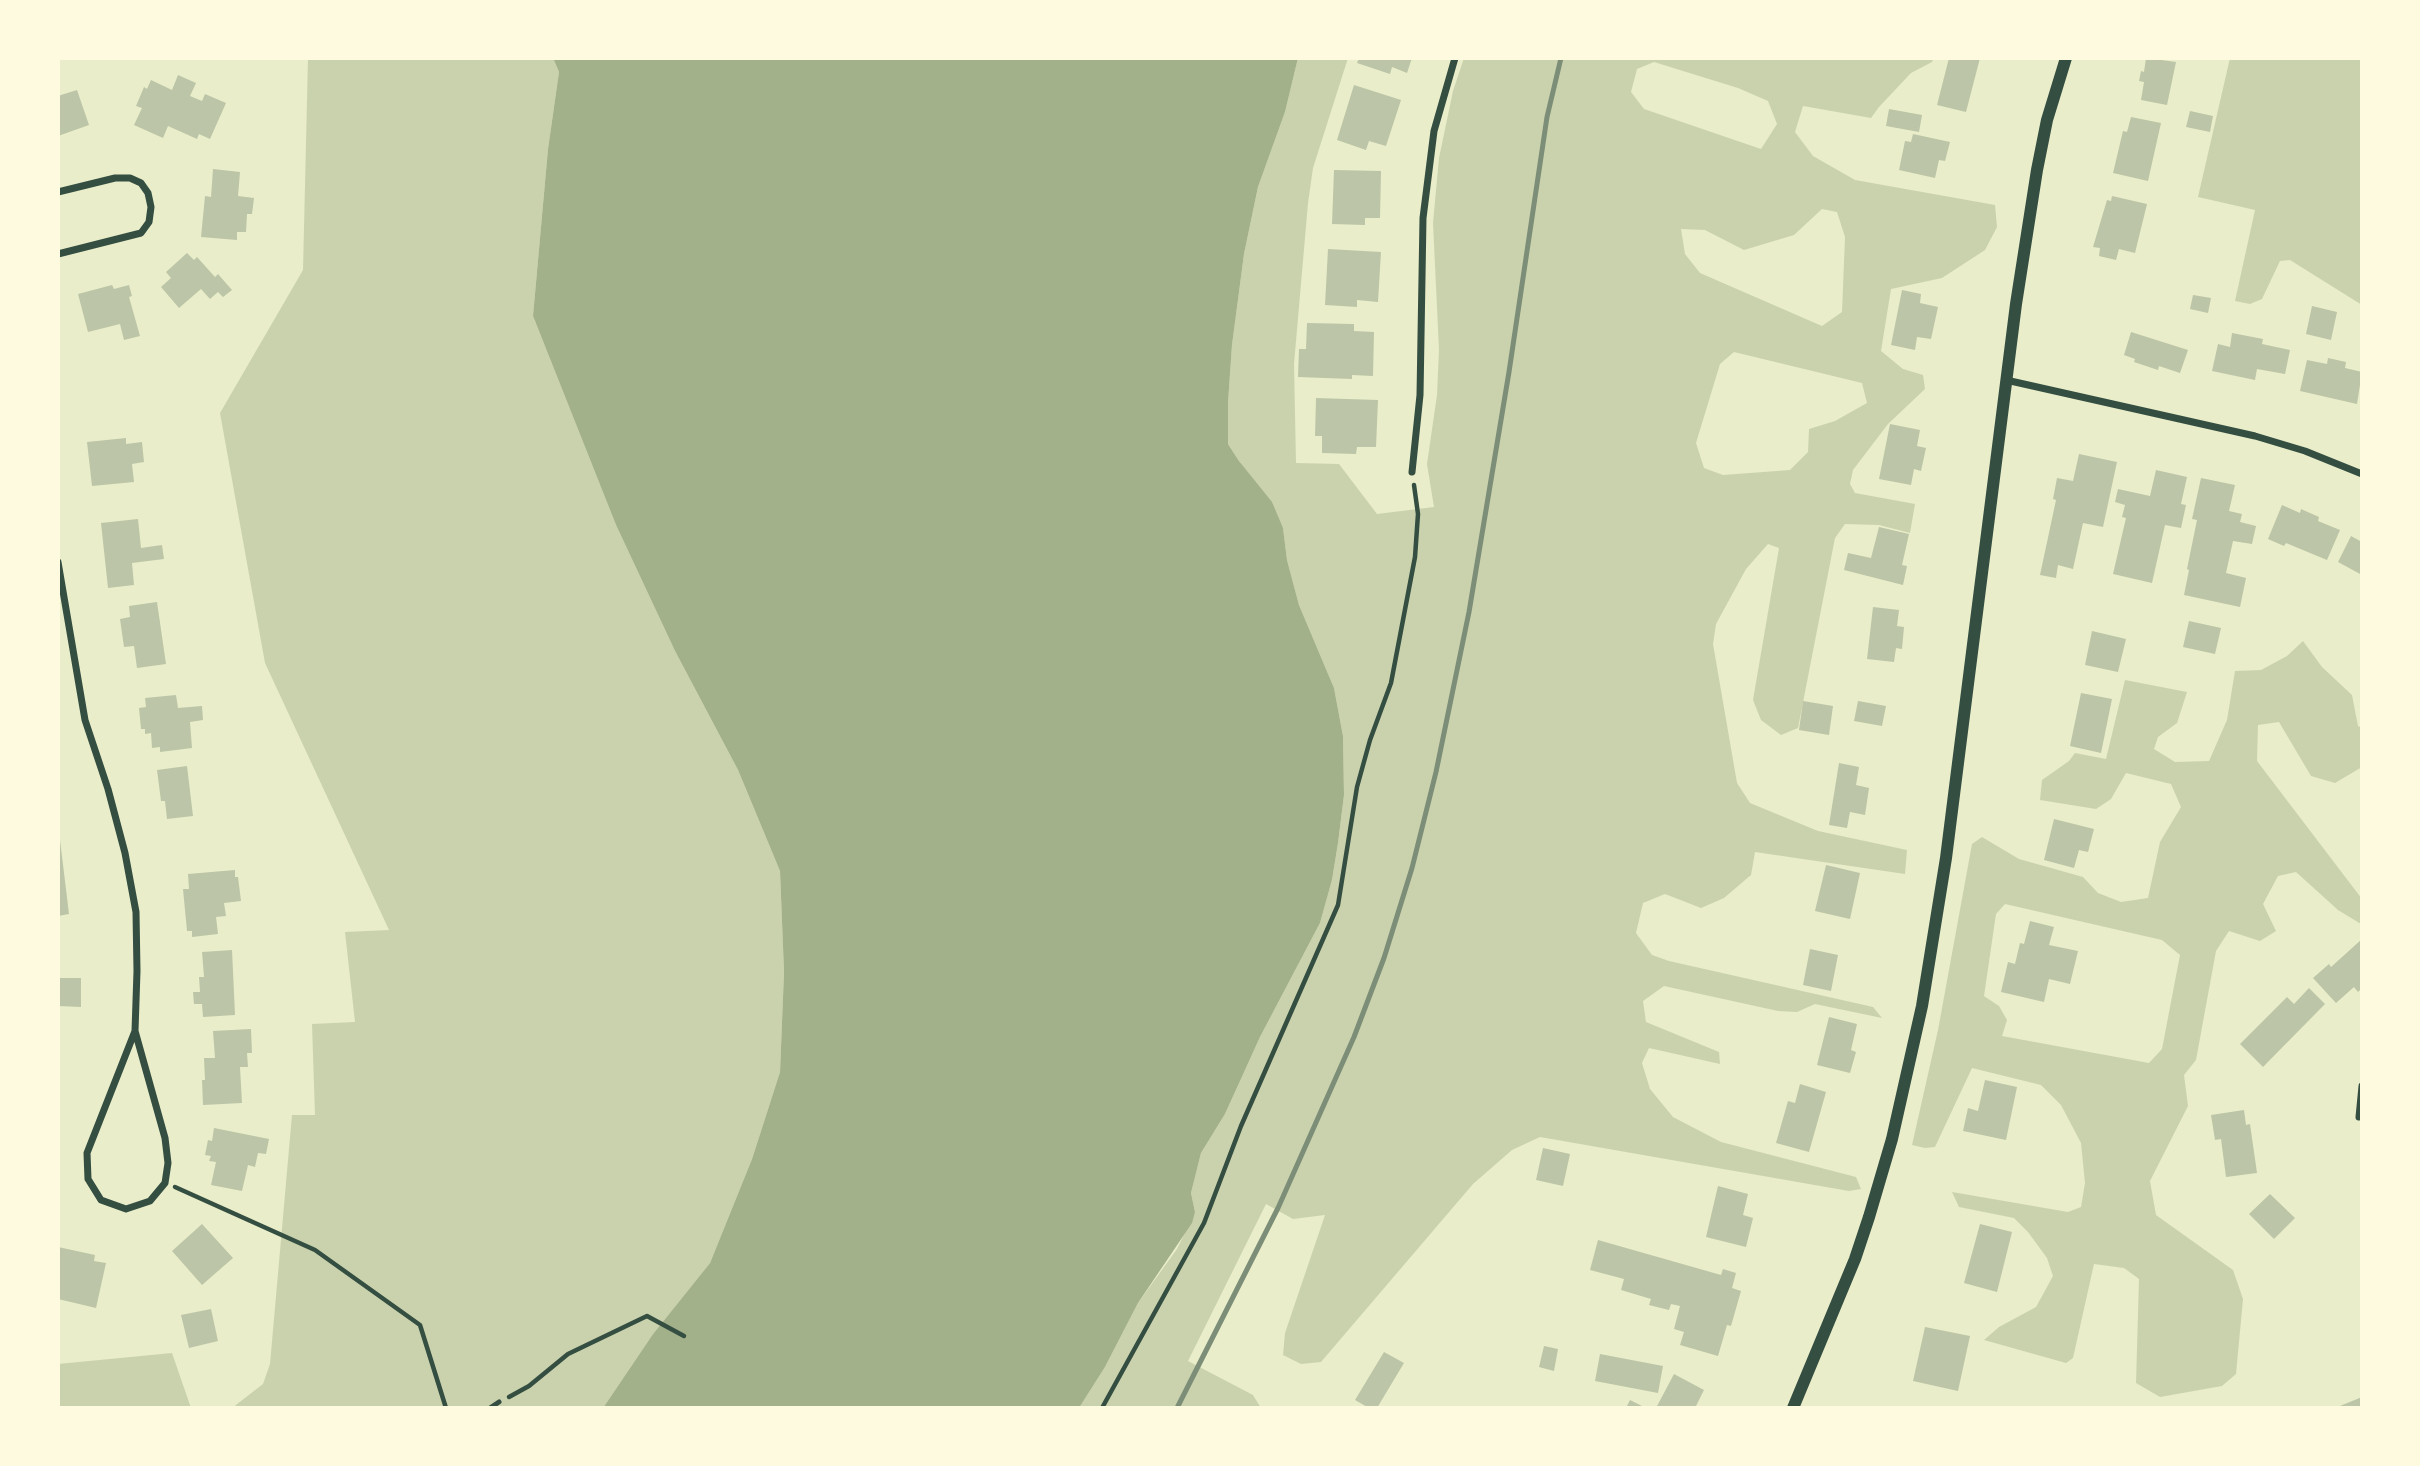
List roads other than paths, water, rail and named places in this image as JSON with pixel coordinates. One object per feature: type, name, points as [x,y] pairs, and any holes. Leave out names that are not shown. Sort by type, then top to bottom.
[{"type":"street","points":[[1412,472],[1420,395],[1423,218],[1434,131],[1455,58]]},
{"type":"street","points":[[1793,1408],[1855,1259],[1892,1139],[1919,1020],[1946,858],[2006,380],[2037,170],[2047,120],[2066,58]]},
{"type":"street","points":[[58,192],[130,177],[141,183],[148,193],[151,207],[149,222],[141,233],[58,254]]},
{"type":"street","points":[[2006,380],[2255,436],[2305,451],[2362,474]]},
{"type":"street","points":[[58,562],[85,720],[108,789],[125,853],[136,912],[135,1031],[165,1138],[168,1163],[165,1183],[150,1201],[126,1209],[102,1200],[88,1179],[87,1153],[135,1031]]},
{"type":"street","points":[[2359,1117],[2362,1087]]},
{"type":"lane","points":[[490,1408],[499,1402]]},
{"type":"railway","points":[[1177,1408],[1278,1208],[1354,1037],[1384,958],[1412,868],[1436,772],[1469,612],[1509,372],[1547,117],[1561,58]]}]
